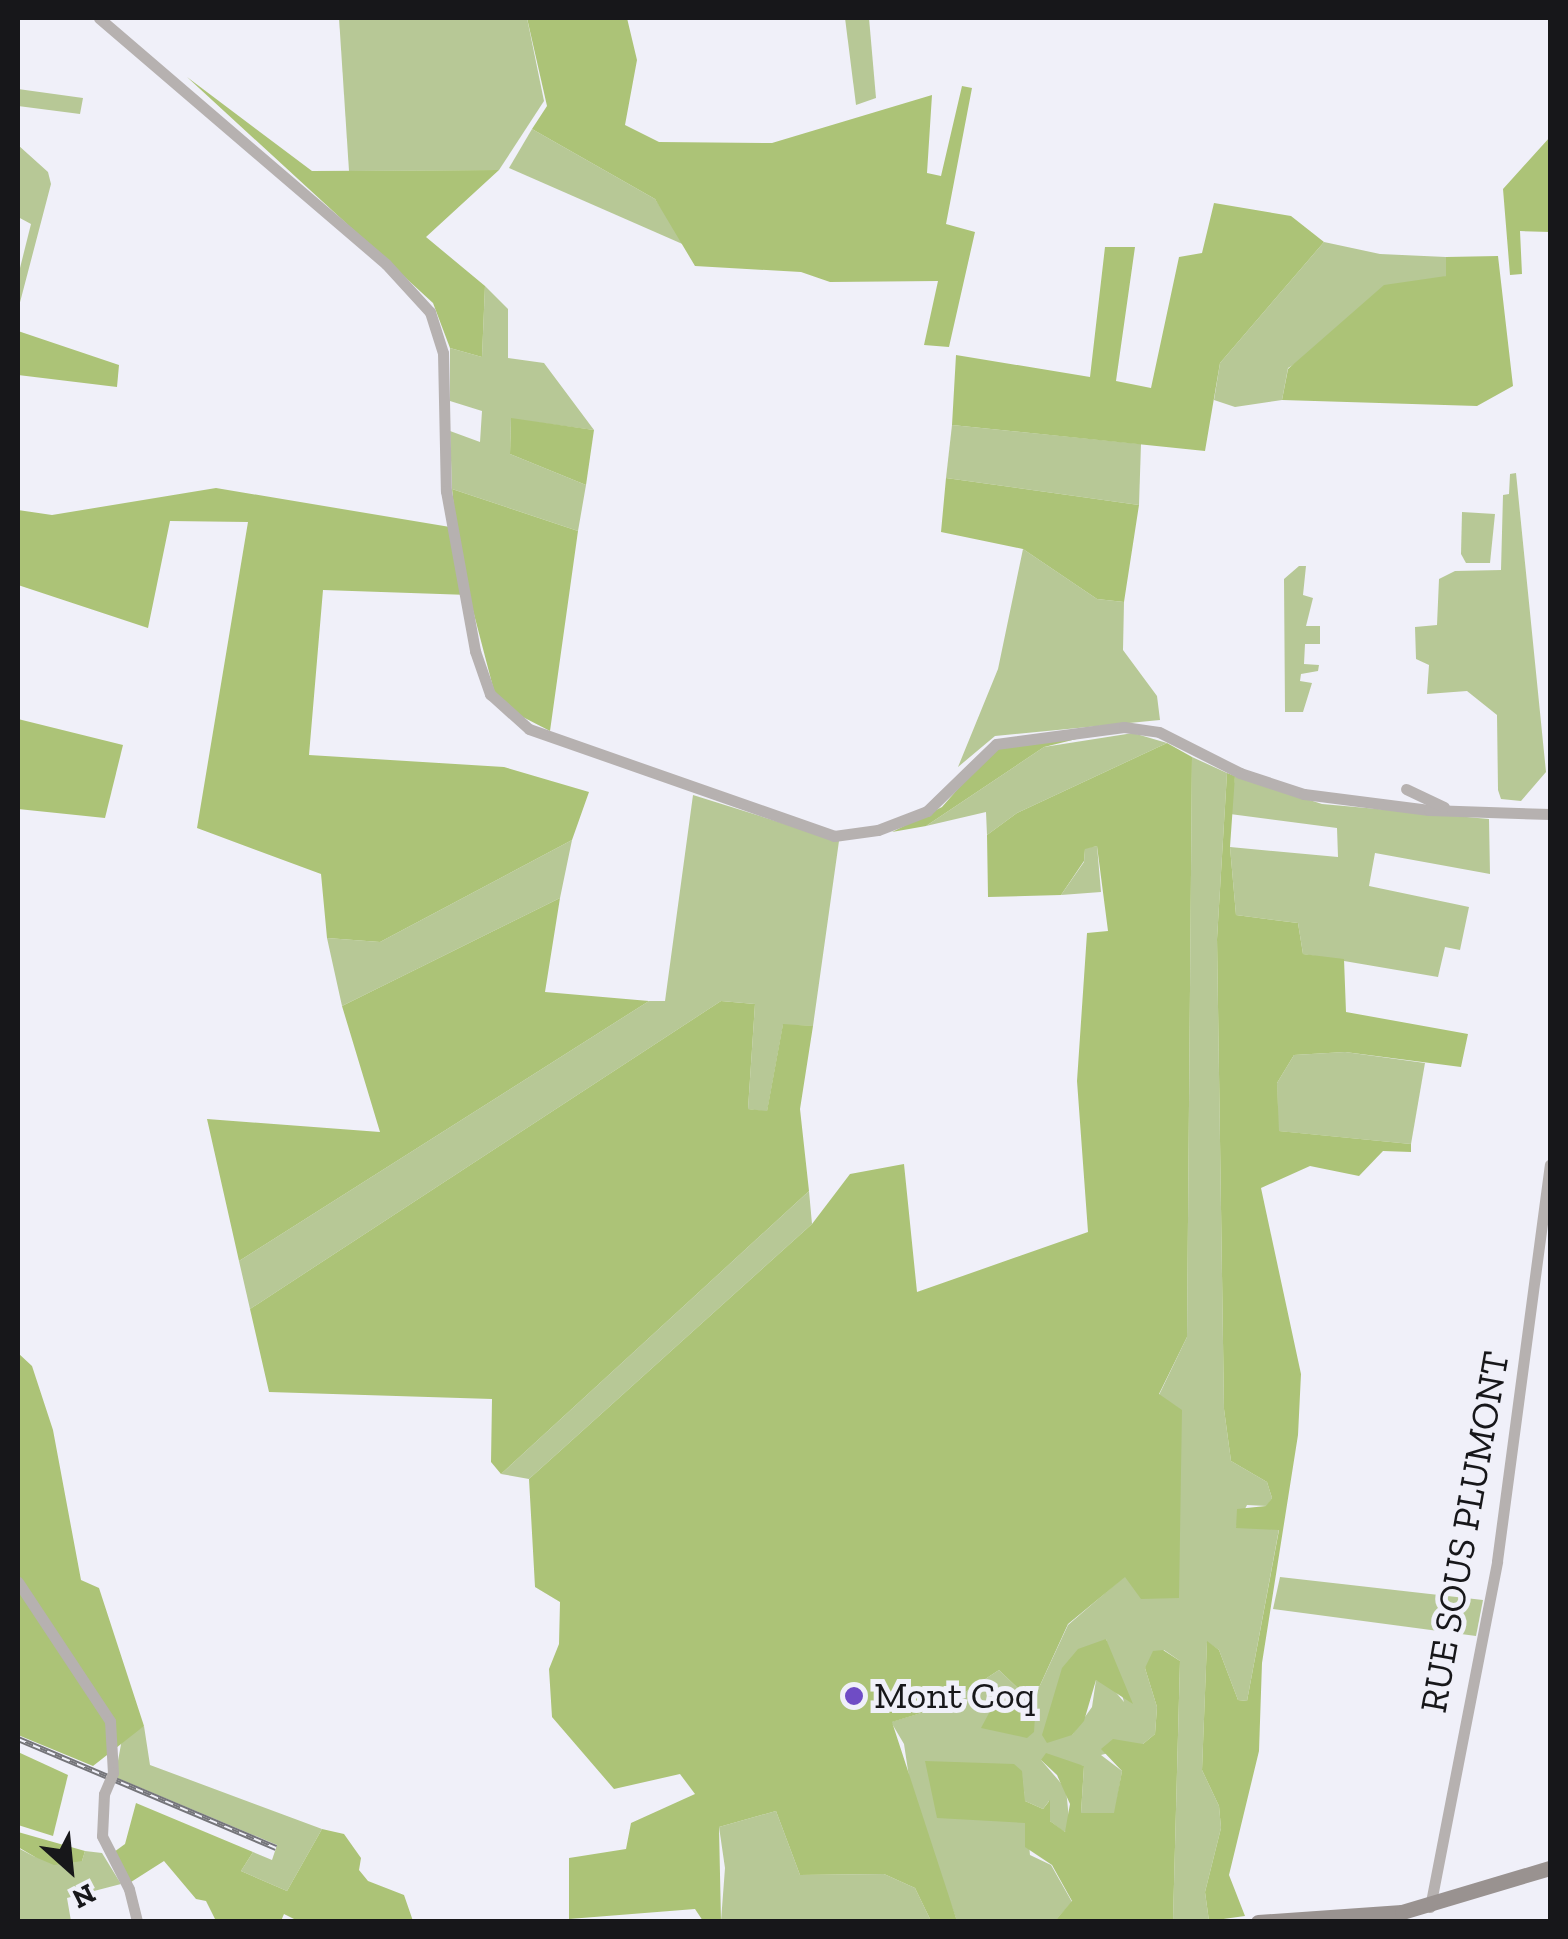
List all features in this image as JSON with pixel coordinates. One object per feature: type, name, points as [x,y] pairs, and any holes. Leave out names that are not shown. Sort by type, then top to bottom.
[{"type":"main road","points":[[1258,1922],[1402,1917],[1550,1868]]},
{"type":"street","points":[[100,18],[396,272],[430,312],[443,353],[446,491],[475,651],[490,694],[529,728],[834,836],[878,830],[927,812],[996,744],[1124,726],[1160,732],[1280,788],[1453,811],[1550,814]]},
{"type":"street","points":[[1406,788],[1453,811]]},
{"type":"street","name":"RUE SOUS PLUMONT","points":[[1430,1906],[1497,1561],[1550,1166]]},
{"type":"street","points":[[18,1582],[88,1684],[115,1734],[114,1773],[104,1794],[102,1836],[130,1889],[137,1922]]},
{"type":"green space","points":[[339,18],[527,18],[544,101],[499,170],[349,171]]},
{"type":"green space","points":[[527,18],[627,18],[637,60],[625,125],[659,142],[772,143],[932,95],[927,173],[941,176],[962,86],[972,88],[946,224],[975,232],[949,347],[924,345],[938,281],[830,282],[801,272],[695,266],[655,199],[532,129],[547,106]]},
{"type":"green space","points":[[845,18],[869,18],[876,98],[856,105]]},
{"type":"green space","points":[[187,77],[312,171],[499,170],[426,237],[485,286],[482,357],[450,348],[433,303]]},
{"type":"green space","points":[[18,89],[83,98],[80,114],[18,106]]},
{"type":"green space","points":[[532,129],[655,199],[687,246],[509,168]]},
{"type":"green space","points":[[1550,137],[1550,232],[1520,231],[1522,274],[1510,275],[1503,189]]},
{"type":"green space","points":[[18,145],[48,172],[51,184],[18,310],[18,276],[31,224],[18,217]]},
{"type":"green space","points":[[1214,203],[1291,216],[1324,242],[1220,363],[1205,451],[952,425],[956,355],[1090,377],[1105,247],[1135,247],[1116,381],[1151,388],[1179,257],[1202,253]]},
{"type":"green space","points":[[1324,242],[1380,254],[1446,257],[1446,276],[1288,368],[1282,400],[1235,407],[1214,400],[1220,363]]},
{"type":"green space","points":[[1498,256],[1513,386],[1477,406],[1282,400],[1288,369],[1384,285],[1446,276],[1446,257]]},
{"type":"green space","points":[[485,286],[508,309],[508,358],[544,363],[594,430],[511,419],[510,454],[586,485],[578,531],[452,489],[450,431],[480,442],[482,411],[450,401],[450,348],[482,357]]},
{"type":"green space","points":[[18,331],[119,365],[117,387],[18,375]]},
{"type":"green space","points":[[511,418],[594,430],[586,485],[510,454]]},
{"type":"green space","points":[[952,425],[1141,444],[1139,505],[946,478]]},
{"type":"green space","points":[[1516,473],[1546,772],[1521,801],[1501,799],[1498,790],[1497,715],[1467,691],[1427,694],[1429,665],[1416,659],[1415,627],[1437,625],[1439,579],[1455,571],[1501,570],[1503,495],[1509,494],[1510,474]]},
{"type":"green space","points":[[946,478],[1139,505],[1124,602],[1097,599],[1023,549],[941,532]]},
{"type":"green space","points":[[216,488],[456,528],[452,489],[578,531],[550,731],[517,714],[494,691],[469,595],[323,590],[309,755],[504,767],[589,792],[572,840],[380,942],[327,938],[321,874],[197,828],[248,522],[170,521],[148,628],[18,585],[18,510],[52,515]]},
{"type":"green space","points":[[1462,512],[1495,514],[1490,563],[1466,563],[1461,554]]},
{"type":"green space","points":[[1023,549],[1097,599],[1124,602],[1123,650],[1157,696],[1160,720],[995,736],[958,767],[998,669]]},
{"type":"green space","points":[[1299,566],[1306,566],[1303,595],[1313,598],[1306,626],[1320,626],[1320,644],[1305,644],[1304,664],[1319,665],[1318,671],[1301,674],[1300,681],[1312,683],[1303,712],[1285,712],[1284,579]]},
{"type":"green space","points":[[18,719],[123,745],[105,818],[18,809]]},
{"type":"green space","points":[[1133,733],[1167,743],[1017,813],[987,835],[986,812],[926,826],[1044,747]]},
{"type":"green space","points":[[1097,734],[1044,747],[926,826],[892,832],[942,807],[993,749]]},
{"type":"green space","points":[[1167,743],[1192,757],[1187,1337],[1159,1394],[1182,1410],[1179,1598],[1141,1599],[1125,1577],[1068,1624],[1036,1694],[1022,1692],[999,1670],[944,1706],[892,1722],[957,1921],[931,1921],[915,1888],[884,1874],[800,1875],[776,1811],[719,1827],[721,1921],[703,1921],[695,1909],[569,1919],[569,1858],[626,1849],[631,1823],[695,1794],[680,1774],[614,1789],[552,1717],[549,1669],[559,1644],[560,1602],[535,1587],[529,1479],[812,1224],[850,1174],[904,1164],[917,1292],[1088,1232],[1077,1081],[1087,933],[1108,931],[1097,846],[1085,849],[1084,861],[1061,895],[988,897],[987,835],[1017,813]]},
{"type":"green space","points":[[1192,757],[1227,773],[1217,939],[1224,1409],[1231,1461],[1267,1482],[1272,1498],[1267,1506],[1247,1505],[1236,1527],[1279,1529],[1247,1701],[1238,1700],[1219,1650],[1207,1642],[1202,1770],[1219,1806],[1221,1828],[1205,1892],[1209,1921],[1173,1921],[1180,1661],[1164,1650],[1145,1668],[1157,1707],[1155,1734],[1143,1744],[1101,1755],[1122,1771],[1115,1813],[1081,1813],[1084,1766],[1041,1760],[1066,1789],[1070,1829],[1064,1832],[1050,1821],[1049,1801],[1043,1809],[1025,1801],[1022,1771],[1030,1855],[1051,1865],[1072,1902],[1055,1921],[957,1921],[912,1797],[904,1744],[891,1722],[944,1706],[999,1670],[1022,1692],[1036,1694],[1068,1625],[1125,1576],[1159,1395],[1187,1337]],"holes":[[[1106,1639],[1124,1702],[1108,1683],[1096,1680],[1092,1707],[1072,1735]]]},
{"type":"green space","points":[[1227,773],[1235,776],[1230,847],[1236,915],[1298,923],[1303,954],[1344,959],[1346,1012],[1468,1034],[1461,1067],[1345,1052],[1294,1055],[1277,1083],[1279,1131],[1411,1144],[1411,1152],[1383,1151],[1359,1176],[1310,1166],[1261,1188],[1301,1374],[1298,1435],[1262,1663],[1259,1751],[1229,1875],[1245,1916],[1209,1921],[1205,1892],[1221,1828],[1219,1806],[1202,1770],[1207,1641],[1219,1650],[1238,1700],[1247,1701],[1279,1530],[1236,1528],[1237,1509],[1266,1506],[1272,1498],[1267,1482],[1231,1461],[1224,1409],[1217,939]]},
{"type":"green space","points":[[1235,776],[1322,804],[1489,819],[1490,874],[1375,853],[1369,886],[1469,907],[1460,950],[1445,947],[1438,977],[1303,954],[1298,923],[1236,915],[1230,847],[1338,857],[1337,828],[1230,814]]},
{"type":"green space","points":[[693,795],[839,841],[813,1026],[783,1025],[767,1112],[748,1109],[755,1004],[721,1001],[250,1309],[239,1261],[649,1001],[665,1001]]},
{"type":"green space","points":[[572,840],[560,898],[342,1006],[327,938],[380,942]]},
{"type":"green space","points":[[1097,846],[1101,892],[1061,895],[1084,862],[1085,848]]},
{"type":"green space","points":[[560,898],[545,992],[649,1001],[239,1261],[207,1119],[380,1132],[342,1006]]},
{"type":"green space","points":[[721,1001],[755,1004],[748,1109],[767,1111],[783,1024],[813,1026],[800,1109],[809,1191],[501,1474],[491,1462],[492,1399],[269,1392],[250,1309]]},
{"type":"green space","points":[[1345,1052],[1425,1063],[1411,1144],[1278,1131],[1277,1083],[1294,1055]]},
{"type":"green space","points":[[809,1191],[812,1224],[529,1479],[501,1474]]},
{"type":"green space","points":[[18,1353],[32,1366],[53,1430],[81,1580],[99,1588],[144,1726],[93,1766],[18,1735]]},
{"type":"green space","points":[[1280,1577],[1483,1600],[1476,1636],[1273,1609]]},
{"type":"green space","points":[[1106,1639],[1133,1704],[1096,1680],[1084,1721],[1072,1735],[1047,1743],[1042,1735],[1062,1668],[1078,1649]]},
{"type":"green space","points":[[1163,1650],[1180,1661],[1173,1921],[1055,1921],[1072,1901],[1052,1865],[1025,1847],[1025,1823],[937,1818],[925,1761],[1014,1764],[1022,1771],[1025,1801],[1043,1809],[1050,1800],[1050,1821],[1065,1832],[1070,1804],[1057,1775],[1041,1760],[1046,1753],[1084,1766],[1081,1813],[1114,1813],[1122,1771],[1101,1749],[1113,1739],[1143,1744],[1155,1734],[1157,1707],[1145,1668],[1153,1651]]},
{"type":"green space","points":[[996,1700],[1036,1701],[1034,1732],[1027,1738],[981,1728]]},
{"type":"green space","points":[[144,1726],[150,1765],[322,1829],[287,1891],[241,1871],[253,1852],[272,1860],[277,1845],[115,1777],[122,1739]]},
{"type":"green space","points":[[18,1752],[68,1775],[53,1836],[18,1825]]},
{"type":"green space","points":[[136,1803],[253,1852],[241,1871],[287,1891],[322,1829],[344,1834],[361,1858],[359,1870],[368,1881],[404,1895],[413,1921],[298,1921],[284,1914],[281,1921],[216,1921],[206,1901],[196,1899],[164,1861],[131,1882],[114,1852],[125,1844]]},
{"type":"green space","points":[[776,1811],[800,1875],[884,1874],[915,1888],[931,1921],[721,1921],[725,1868],[719,1827]]},
{"type":"green space","points":[[18,1832],[85,1851],[82,1861],[54,1865],[35,1857],[18,1847]]},
{"type":"green space","points":[[18,1848],[35,1857],[82,1861],[85,1851],[102,1853],[121,1884],[67,1898],[71,1921],[18,1921]]},
{"type":"railway","points":[[18,1739],[276,1848]]},
{"type":"place","name":"Mont Coq","points":[[854,1696]]}]
